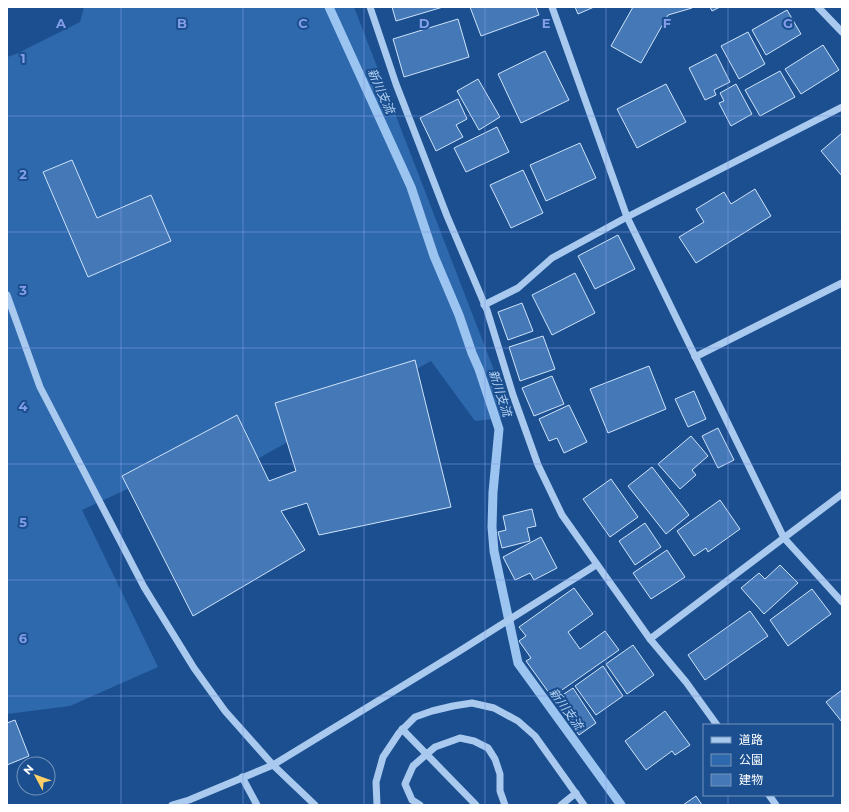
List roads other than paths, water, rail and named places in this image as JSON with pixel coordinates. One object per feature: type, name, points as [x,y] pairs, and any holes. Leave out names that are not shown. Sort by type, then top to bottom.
[{"type":"street","points":[[370,7],[396,84],[447,216],[484,305],[512,395],[538,465],[562,515],[650,638],[686,682],[717,724]]},
{"type":"street","points":[[552,7],[627,217],[784,538],[842,602]]},
{"type":"street","points":[[818,7],[842,32]]},
{"type":"street","points":[[484,305],[518,288],[552,258],[627,217],[842,107]]},
{"type":"street","points":[[696,357],[842,283]]},
{"type":"street","points":[[7,295],[40,387],[144,587],[198,674],[225,711],[274,765],[315,805]]},
{"type":"street","points":[[650,638],[842,494]]},
{"type":"street","points":[[172,805],[189,800],[274,765],[523,611],[596,564]]},
{"type":"street","points":[[377,805],[376,782],[383,757],[399,732],[415,717],[432,711],[472,703],[494,708],[518,721],[535,736],[584,805]]},
{"type":"street","points":[[402,729],[476,805]]},
{"type":"street","points":[[420,805],[412,800],[405,784],[413,766],[435,747],[460,738],[474,740],[488,748],[495,759],[500,774],[500,791],[504,805]]},
{"type":"street","points":[[242,777],[257,805]]},
{"type":"street","points":[[561,805],[576,793]]},
{"type":"street","points":[[770,796],[776,805]]},
{"type":"waterway","name":"新川支流","points":[[329,7],[411,187],[434,256],[459,315],[499,429],[493,492],[492,527],[494,551],[518,663],[621,805]]}]
